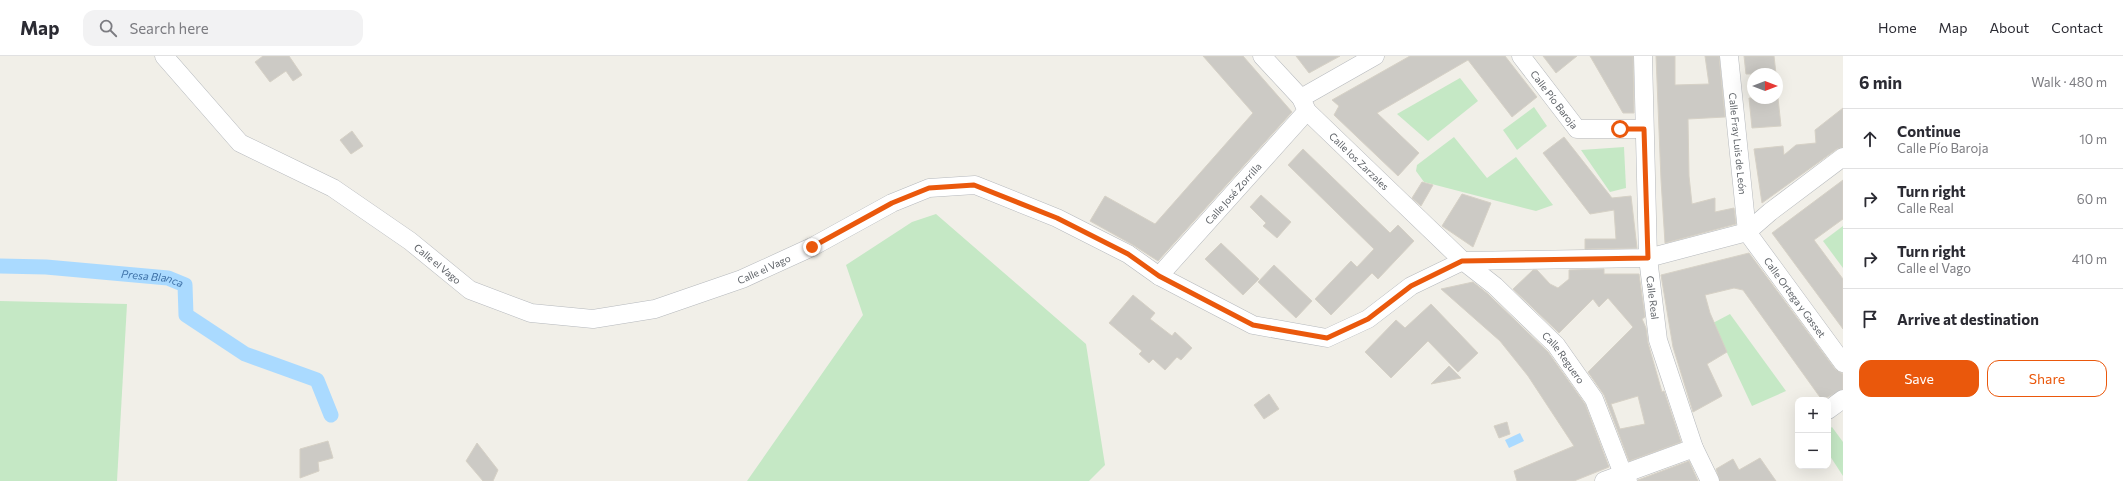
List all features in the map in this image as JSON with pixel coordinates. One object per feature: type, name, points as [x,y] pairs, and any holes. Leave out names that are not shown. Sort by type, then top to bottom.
[{"type":"street","name":"Calle el Vago","points":[[164,56],[240,143],[333,188],[410,241],[470,290],[531,313],[593,319],[655,309],[742,279],[812,247],[892,203],[929,188],[974,185],[1057,218],[1128,254],[1159,276],[1253,325],[1327,338],[1368,319],[1411,286],[1462,261],[1648,258],[1747,232]]},
{"type":"street","name":"Calle los Zarzales","points":[[1262,56],[1304,105],[1462,261]]},
{"type":"street","name":"Calle José Zorrilla","points":[[1159,276],[1304,105],[1375,56]]},
{"type":"street","name":"Calle Pío Baroja","points":[[1521,56],[1577,129],[1644,129]]},
{"type":"street","name":"Calle Real","points":[[1643,56],[1648,258],[1658,340],[1694,448],[1710,481]]},
{"type":"street","name":"Calle Fray Luis de León","points":[[1729,56],[1747,232]]},
{"type":"street","points":[[1747,232],[1770,212],[1843,157]]},
{"type":"street","name":"Calle Ortega y Gasset","points":[[1747,232],[1843,363]]},
{"type":"street","name":"Calle Reguero","points":[[1462,261],[1495,286],[1556,345],[1594,399],[1625,478]]},
{"type":"street","points":[[1831,408],[1843,399]]},
{"type":"street","points":[[1604,481],[1625,478],[1694,448]]},
{"type":"green space","points":[[1460,78],[1478,101],[1428,141],[1397,114]]},
{"type":"green space","points":[[1534,107],[1547,126],[1517,150],[1503,130]]},
{"type":"green space","points":[[1454,137],[1487,178],[1516,157],[1553,205],[1536,211],[1424,182],[1416,171],[1417,165]]},
{"type":"green space","points":[[1624,147],[1626,188],[1610,192],[1581,150]]},
{"type":"green space","points":[[936,214],[1086,344],[1105,465],[1089,481],[747,481],[863,315],[846,265],[912,222]]},
{"type":"green space","points":[[1843,226],[1843,268],[1823,241]]},
{"type":"green space","points":[[0,301],[127,304],[117,481],[0,481]]},
{"type":"green space","points":[[1730,314],[1786,391],[1752,406],[1713,323]]},
{"type":"green space","points":[[1832,427],[1843,442],[1843,476],[1831,458]]},
{"type":"water","points":[[1520,433],[1524,441],[1509,448],[1505,440]]},
{"type":"building","points":[[263,56],[289,56],[302,75],[293,81],[286,71],[270,82],[255,62]]},
{"type":"building","points":[[1203,56],[1243,56],[1292,112],[1158,261],[1090,221],[1105,196],[1155,224],[1253,113]]},
{"type":"building","points":[[1296,56],[1340,56],[1309,73]]},
{"type":"building","points":[[1410,56],[1505,56],[1537,97],[1512,117],[1468,60],[1377,113],[1419,153],[1398,176],[1334,115],[1339,106],[1332,100]]},
{"type":"building","points":[[1543,56],[1577,56],[1556,73]]},
{"type":"building","points":[[1590,56],[1633,56],[1634,113],[1623,113]]},
{"type":"building","points":[[1656,56],[1675,56],[1675,85],[1709,84],[1705,56],[1719,56],[1725,117],[1688,119],[1689,176],[1692,204],[1715,198],[1715,212],[1734,208],[1736,224],[1665,243],[1661,180]]},
{"type":"building","points":[[1744,56],[1774,56],[1775,68],[1747,68],[1746,74]]},
{"type":"building","points":[[1750,104],[1779,104],[1781,126],[1752,128]]},
{"type":"building","points":[[1843,108],[1843,147],[1837,149],[1762,203],[1754,149],[1783,146],[1784,155],[1796,145],[1816,143],[1815,130]]},
{"type":"building","points":[[352,131],[363,146],[351,154],[340,140]]},
{"type":"building","points":[[1564,137],[1612,198],[1631,196],[1637,248],[1585,249],[1585,239],[1616,239],[1614,210],[1590,214],[1543,153]]},
{"type":"building","points":[[1303,149],[1390,233],[1398,225],[1414,241],[1378,279],[1372,273],[1331,315],[1315,299],[1351,261],[1357,267],[1374,249],[1288,165]]},
{"type":"building","points":[[1843,180],[1843,219],[1814,240],[1843,279],[1843,329],[1772,233]]},
{"type":"building","points":[[1422,182],[1433,185],[1421,206],[1412,198]]},
{"type":"building","points":[[1462,194],[1491,203],[1473,247],[1442,226]]},
{"type":"building","points":[[1261,195],[1291,222],[1277,238],[1263,226],[1266,223],[1250,207]]},
{"type":"building","points":[[1221,243],[1259,279],[1243,295],[1205,259]]},
{"type":"building","points":[[1749,253],[1835,369],[1843,374],[1843,389],[1828,397],[1820,397],[1743,290],[1734,288],[1705,295],[1710,313],[1727,352],[1707,364],[1722,396],[1693,412],[1673,347],[1661,275]]},
{"type":"building","points":[[1274,265],[1312,301],[1296,318],[1258,282]]},
{"type":"building","points":[[1604,269],[1604,274],[1639,274],[1645,317],[1642,319],[1646,328],[1648,343],[1662,392],[1664,391],[1681,442],[1629,461],[1604,395],[1588,372],[1633,327],[1608,298],[1599,307],[1593,299],[1559,333],[1513,289],[1533,270],[1537,270],[1550,284],[1558,288],[1569,279],[1569,270]],"holes":[[[1638,396],[1645,424],[1620,429],[1611,404]]]},
{"type":"building","points":[[1473,282],[1488,294],[1548,352],[1585,404],[1609,467],[1574,481],[1517,481],[1514,471],[1574,446],[1528,376],[1500,341],[1441,289]]},
{"type":"building","points":[[1133,295],[1155,313],[1150,319],[1172,336],[1175,332],[1192,348],[1181,360],[1177,357],[1165,370],[1153,359],[1149,363],[1139,354],[1142,351],[1109,323]]},
{"type":"building","points":[[1431,304],[1478,353],[1458,372],[1428,341],[1391,378],[1365,352],[1396,320],[1405,328]]},
{"type":"building","points":[[1449,366],[1461,378],[1431,384]]},
{"type":"building","points":[[1269,394],[1279,409],[1264,419],[1254,405]]},
{"type":"building","points":[[1507,422],[1510,434],[1499,438],[1494,426]]},
{"type":"building","points":[[328,441],[333,458],[318,462],[319,471],[300,478],[300,449]]},
{"type":"building","points":[[477,443],[498,470],[493,481],[483,481],[466,461]]},
{"type":"building","points":[[1760,458],[1776,481],[1720,481],[1716,469],[1733,459],[1739,470]]},
{"type":"building","points":[[1689,461],[1698,481],[1638,481],[1638,480]]},
{"type":"waterway","name":"Presa Blanca","points":[[0,266],[46,267],[168,278],[185,285],[186,315],[245,354],[317,380],[331,415]]},
{"type":"route","points":[[812,247],[892,203],[929,188],[974,185],[1057,218],[1128,254],[1159,276],[1253,325],[1327,338],[1368,319],[1411,286],[1462,261],[1559,258],[1648,258],[1644,129],[1620,129]]}]
